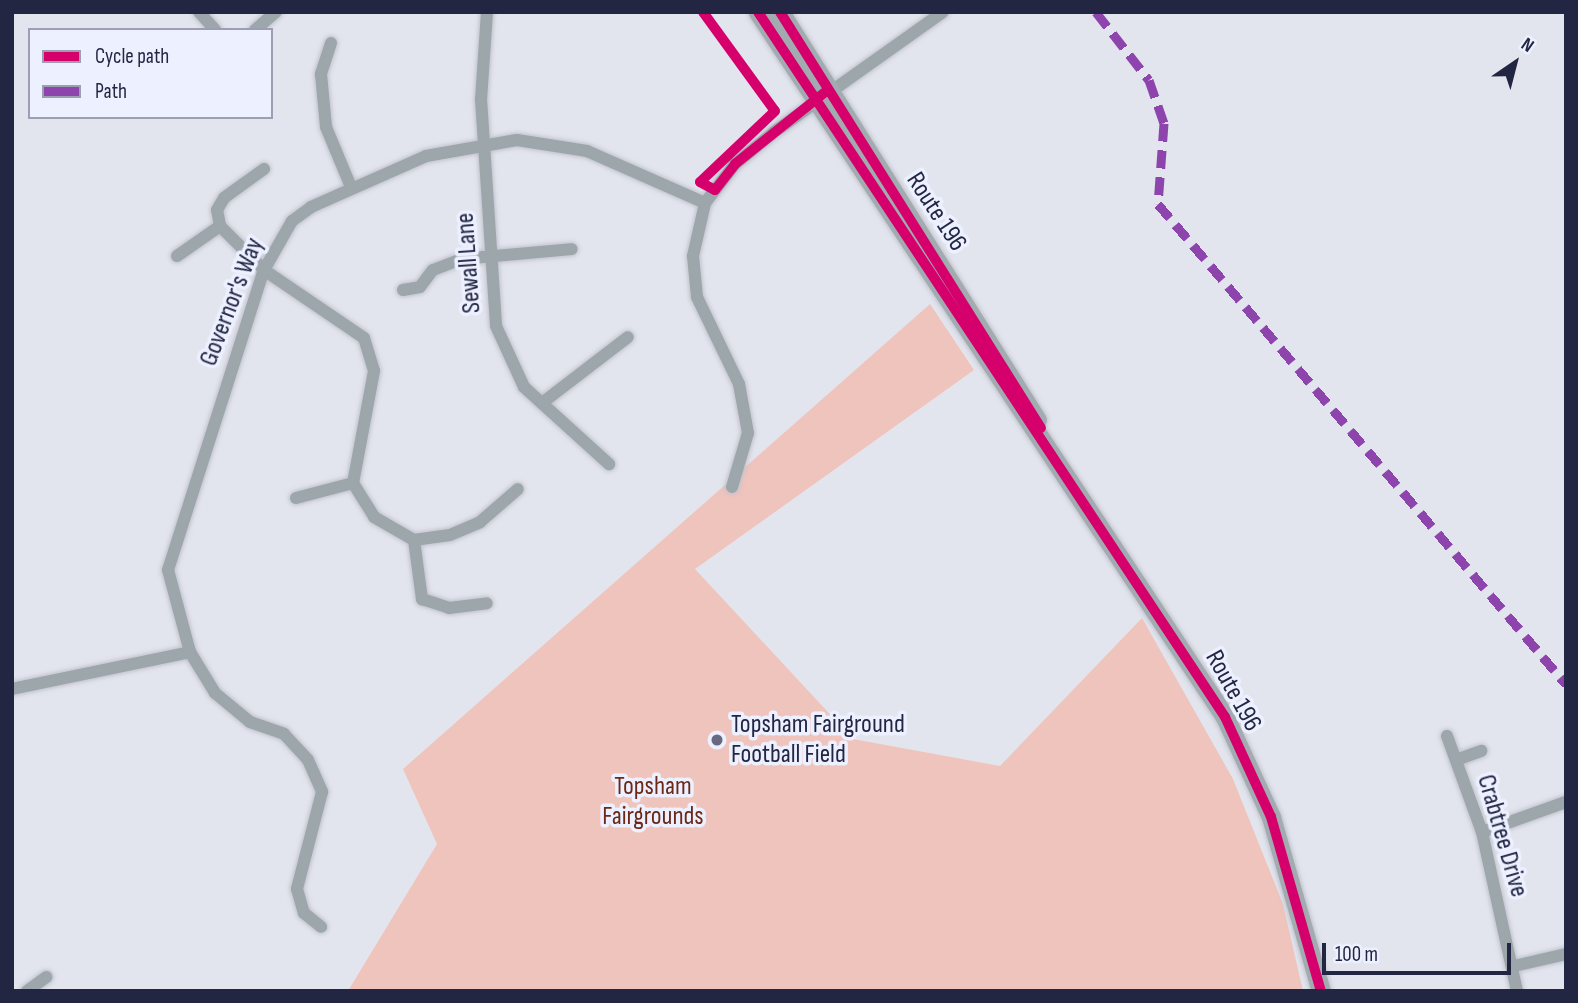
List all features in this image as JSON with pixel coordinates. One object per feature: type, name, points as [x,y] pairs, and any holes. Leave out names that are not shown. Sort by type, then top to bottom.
[{"type":"highway","name":"Route 196","points":[[758,12],[822,95],[1030,403],[1046,441],[1225,717],[1271,817],[1321,991]]},
{"type":"highway","name":"Route 196","points":[[780,12],[822,95]]},
{"type":"street","points":[[199,12],[213,28]]},
{"type":"street","points":[[257,28],[276,12]]},
{"type":"street","name":"Sewall Lane","points":[[488,12],[481,64],[496,260],[496,326],[524,387],[609,464]]},
{"type":"street","points":[[732,487],[748,433],[739,384],[697,297],[693,256],[705,203],[734,164],[822,95],[943,12]]},
{"type":"street","points":[[331,43],[321,74],[326,127],[351,187]]},
{"type":"street","name":"Governor's Way","points":[[321,927],[304,913],[297,889],[322,792],[308,760],[284,734],[250,722],[215,693],[190,652],[168,569],[264,270],[292,221],[351,187],[426,156],[487,142],[549,141],[587,151],[705,203]]},
{"type":"street","points":[[264,169],[224,198],[216,210],[220,226],[264,270],[346,323],[372,354],[353,483],[374,517],[414,540],[480,522],[518,489]]},
{"type":"street","points":[[177,256],[220,226]]},
{"type":"street","points":[[403,290],[421,287],[433,270],[461,259],[496,260],[572,249]]},
{"type":"street","points":[[542,403],[628,337]]},
{"type":"street","points":[[296,498],[353,483]]},
{"type":"street","points":[[414,540],[422,599],[449,608],[488,603]]},
{"type":"street","points":[[12,689],[93,675],[190,652]]},
{"type":"street","name":"Crabtree Drive","points":[[1447,736],[1482,832],[1514,966],[1517,991]]},
{"type":"street","points":[[1456,760],[1481,751]]},
{"type":"street","points":[[1482,832],[1566,802]]},
{"type":"street","points":[[1514,966],[1566,954]]},
{"type":"street","points":[[27,991],[46,977]]},
{"type":"green space","name":"Topsham Fairgrounds","points":[[930,304],[974,370],[695,569],[853,739],[1000,766],[1142,618],[1233,779],[1283,904],[1303,991],[348,991],[437,844],[403,769]]},
{"type":"marked path","points":[[1096,12],[1149,80],[1164,123],[1158,204],[1566,684]]},
{"type":"cycle path","points":[[703,12],[775,111],[700,182],[715,190],[735,164],[824,93]]},
{"type":"cycle path","points":[[758,12],[1225,717],[1271,817],[1321,991]]},
{"type":"cycle path","points":[[780,12],[1041,428]]},
{"type":"place","name":"Topsham Fairground Football Field","points":[[717,740]]}]
